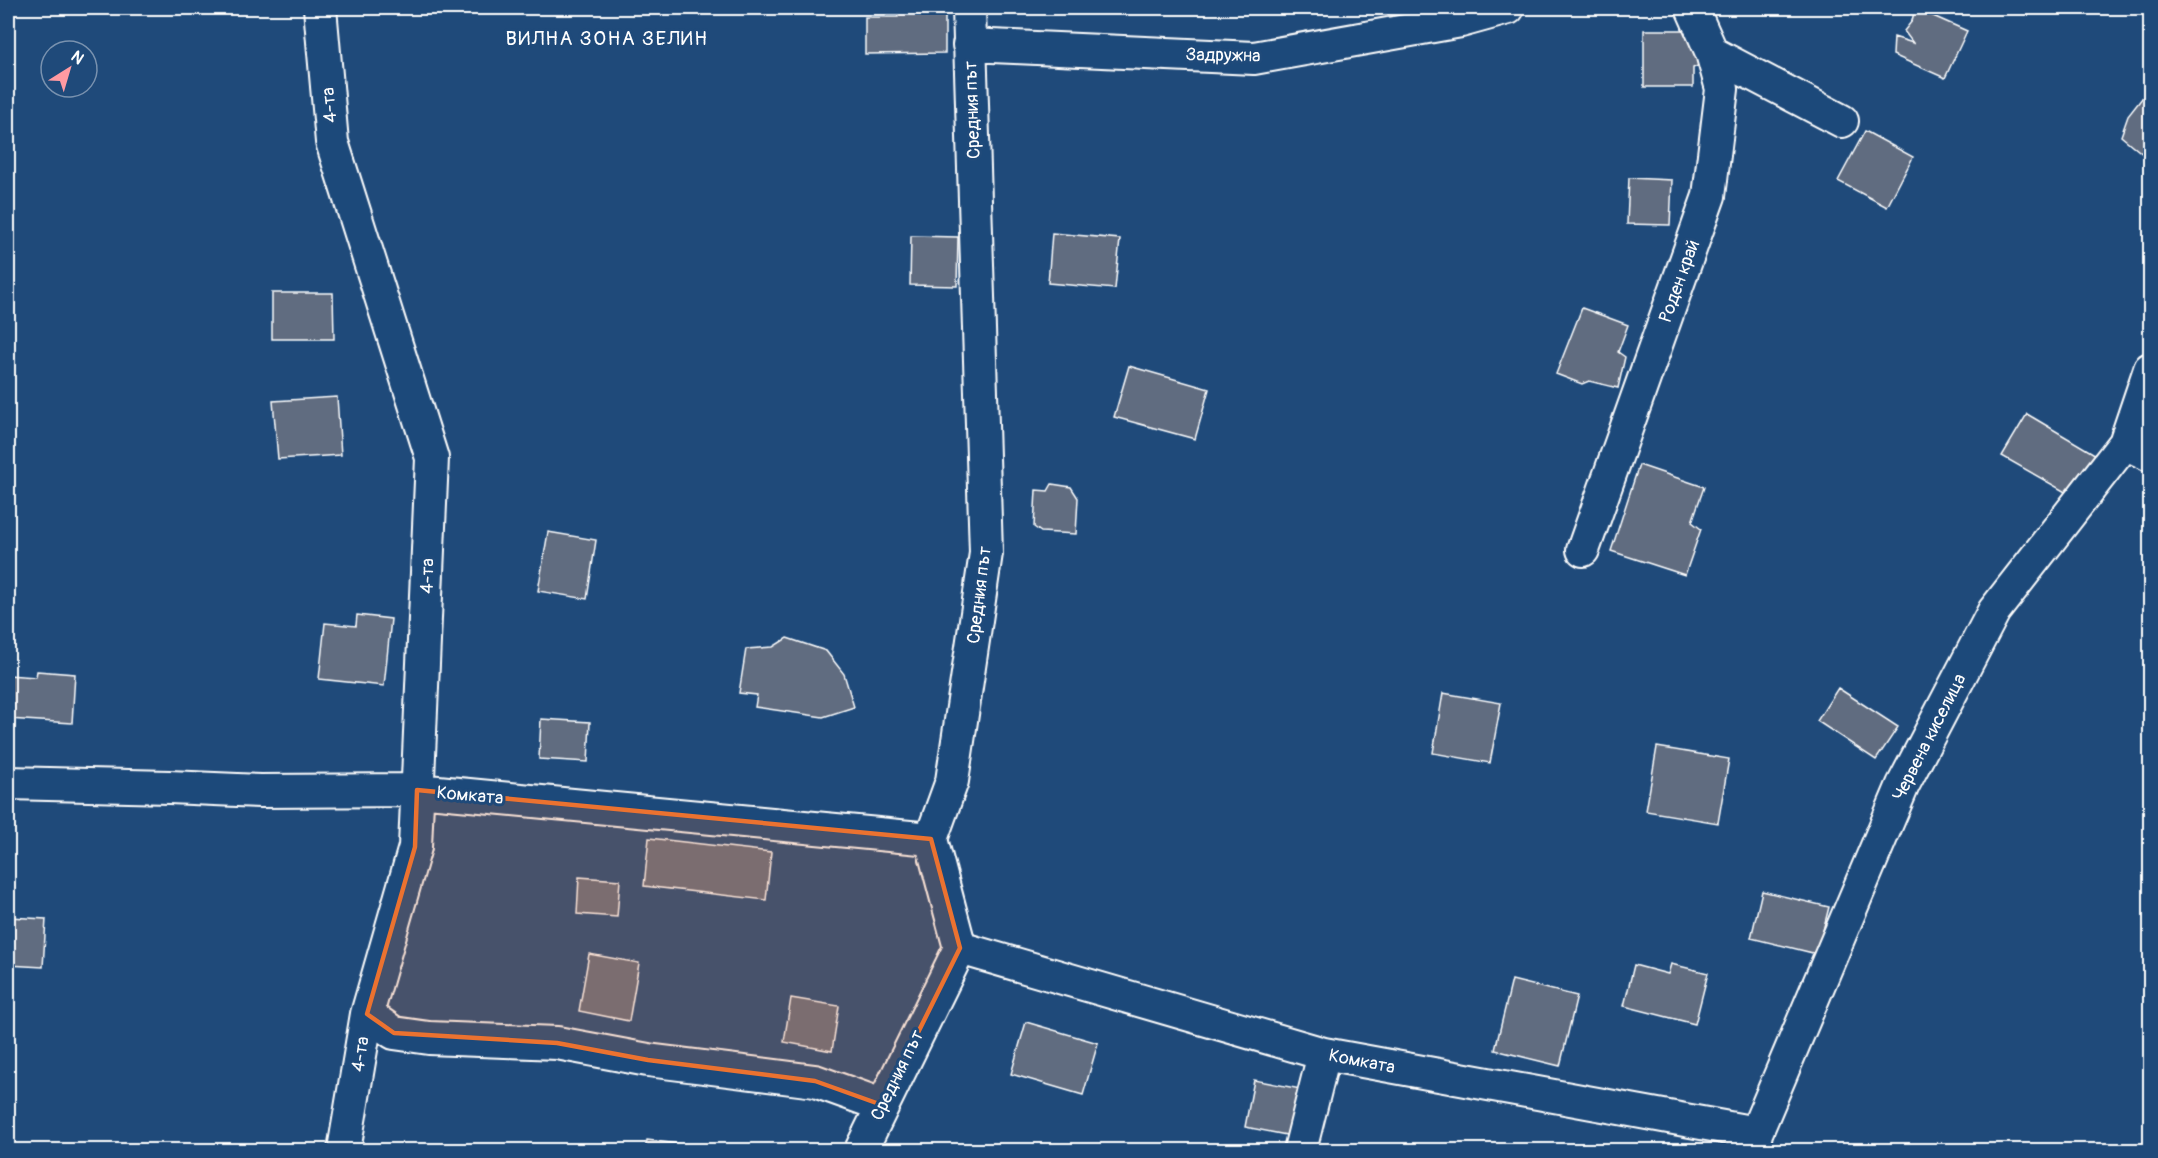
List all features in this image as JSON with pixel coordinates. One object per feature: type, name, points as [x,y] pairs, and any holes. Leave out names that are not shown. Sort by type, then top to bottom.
[{"type":"street","name":"4-та","points":[[320,8],[332,142],[432,458],[415,847],[367,1014],[344,1150]]},
{"type":"street","name":"Средния път","points":[[931,839],[952,781],[986,553],[969,8]]},
{"type":"street","name":"Задружна","points":[[969,45],[1254,58],[1461,14],[1508,8]]},
{"type":"street","name":"Роден край","points":[[1583,550],[1709,196],[1722,89],[1712,53],[1692,8]]},
{"type":"street","points":[[1712,53],[1842,121]]},
{"type":"street","name":"Червена киселица","points":[[1754,1142],[1903,784],[1994,611],[2138,449],[2151,369]]},
{"type":"street","name":"Комката","points":[[8,783],[260,791],[417,790],[931,839]]},
{"type":"street","points":[[931,839],[960,948]]},
{"type":"street","name":"Комката","points":[[960,948],[1324,1054],[1754,1142]]},
{"type":"street","name":"Средния път","points":[[861,1150],[960,948]]},
{"type":"street","points":[[367,1014],[394,1033],[429,1038],[557,1043],[648,1060],[815,1081],[882,1106]]},
{"type":"street","points":[[1300,1150],[1324,1054]]},
{"type":"highlighted area","points":[[417,790],[931,839],[960,948],[882,1105],[815,1081],[648,1060],[557,1043],[394,1033],[367,1014],[415,847]]},
{"type":"building","points":[[192,8],[227,8],[193,10]]},
{"type":"building","points":[[898,8],[945,8],[945,53],[865,54],[865,17],[898,17]]},
{"type":"building","points":[[1915,8],[1967,31],[1945,78],[1893,55],[1894,37],[1913,43],[1904,31],[1912,21]]},
{"type":"building","points":[[1644,30],[1700,30],[1700,65],[1693,68],[1693,87],[1644,87]]},
{"type":"building","points":[[2150,88],[2150,160],[2121,136],[2128,116]]},
{"type":"building","points":[[1865,131],[1913,157],[1887,207],[1838,181]]},
{"type":"building","points":[[1629,178],[1672,180],[1670,225],[1627,224]]},
{"type":"building","points":[[1052,233],[1120,239],[1115,289],[1048,283]]},
{"type":"building","points":[[911,236],[958,237],[957,286],[910,285]]},
{"type":"building","points":[[272,293],[333,293],[334,339],[272,339]]},
{"type":"building","points":[[1582,308],[1628,325],[1618,352],[1625,357],[1618,388],[1589,381],[1582,384],[1556,374]]},
{"type":"building","points":[[1129,366],[1209,389],[1195,439],[1114,417]]},
{"type":"building","points":[[337,397],[341,455],[278,459],[273,401]]},
{"type":"building","points":[[2027,414],[2098,456],[2074,497],[2002,456]]},
{"type":"building","points":[[1639,465],[1704,487],[1692,522],[1701,529],[1685,575],[1611,551]]},
{"type":"building","points":[[1052,484],[1071,487],[1078,498],[1076,534],[1041,532],[1034,527],[1036,490],[1048,491]]},
{"type":"building","points":[[548,532],[596,540],[587,599],[538,591]]},
{"type":"building","points":[[357,615],[391,619],[384,686],[319,679],[325,623],[356,626]]},
{"type":"building","points":[[787,638],[826,651],[844,674],[854,707],[823,717],[755,707],[757,695],[739,693],[746,649],[773,647]]},
{"type":"building","points":[[37,671],[75,674],[72,723],[8,719],[8,675],[36,677]]},
{"type":"building","points":[[1838,688],[1898,727],[1876,760],[1817,721]]},
{"type":"building","points":[[1443,693],[1501,703],[1490,763],[1433,753]]},
{"type":"building","points":[[541,719],[590,722],[588,762],[539,759]]},
{"type":"building","points":[[1657,747],[1729,759],[1718,823],[1646,811]]},
{"type":"building","points":[[649,838],[771,852],[766,900],[644,886]]},
{"type":"building","points":[[579,877],[620,880],[617,917],[577,914]]},
{"type":"building","points":[[1762,891],[1829,907],[1817,954],[1751,938]]},
{"type":"building","points":[[8,917],[46,919],[43,967],[8,965]]},
{"type":"building","points":[[589,954],[639,963],[629,1021],[579,1011]]},
{"type":"building","points":[[1671,964],[1708,973],[1695,1024],[1624,1006],[1634,965],[1668,974]]},
{"type":"building","points":[[1512,980],[1577,996],[1560,1066],[1495,1050]]},
{"type":"building","points":[[791,998],[839,1006],[832,1051],[784,1042]]},
{"type":"building","points":[[1026,1022],[1098,1043],[1083,1095],[1011,1074]]},
{"type":"building","points":[[1254,1080],[1306,1090],[1297,1137],[1245,1127]]},
{"type":"building","points":[[647,1140],[678,1144],[677,1150],[645,1150]]},
{"type":"district","name":"ВИЛНА ЗОНА ЗЕЛИН","points":[[607,38]]}]
